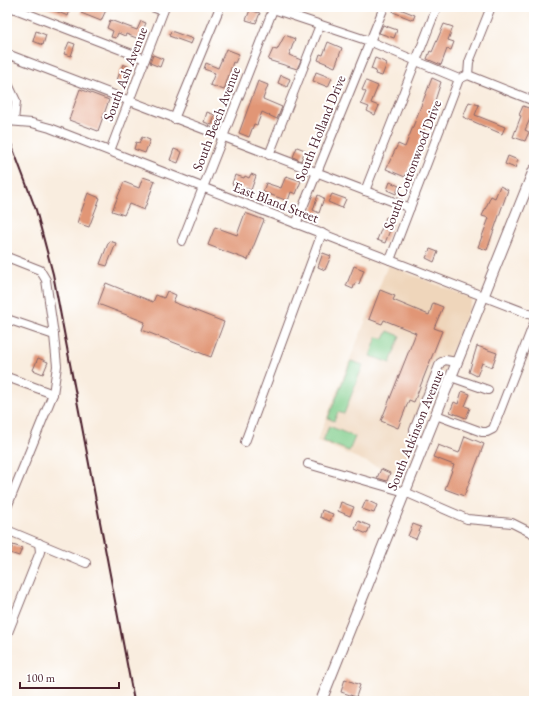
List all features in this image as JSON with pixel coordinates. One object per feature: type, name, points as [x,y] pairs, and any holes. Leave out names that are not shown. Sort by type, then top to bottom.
[{"type":"main road","name":"South Atkinson Avenue","points":[[321,701],[534,170]]},
{"type":"street","points":[[10,7],[145,59]]},
{"type":"street","points":[[152,7],[164,9]]},
{"type":"street","points":[[174,119],[220,7]]},
{"type":"street","name":"South Holland Drive","points":[[296,224],[384,7]]},
{"type":"street","points":[[364,191],[437,7]]},
{"type":"street","points":[[468,75],[469,62],[491,7]]},
{"type":"street","points":[[271,8],[369,41],[459,80],[468,75]]},
{"type":"street","name":"South Beech Avenue","points":[[182,240],[271,8]]},
{"type":"street","name":"South Ash Avenue","points":[[110,151],[164,9]]},
{"type":"street","points":[[268,155],[320,25]]},
{"type":"street","points":[[7,54],[222,138],[410,208]]},
{"type":"street","points":[[468,75],[534,101]]},
{"type":"street","name":"South Cottonwood Drive","points":[[390,260],[459,80]]},
{"type":"street","points":[[7,82],[16,101],[10,121]]},
{"type":"street","name":"East Bland Street","points":[[10,121],[42,125],[534,316]]},
{"type":"street","points":[[245,442],[322,234]]},
{"type":"street","points":[[7,257],[40,270],[48,287],[57,366],[53,394],[7,507]]},
{"type":"street","points":[[7,319],[54,335]]},
{"type":"street","points":[[436,415],[482,432],[487,432],[493,429],[534,323]]},
{"type":"street","points":[[424,444],[415,438],[414,430],[432,383],[442,361],[452,360],[457,362]]},
{"type":"street","points":[[7,377],[53,394]]},
{"type":"street","points":[[451,377],[488,390]]},
{"type":"street","points":[[308,464],[405,492],[467,519],[512,523],[534,534]]},
{"type":"street","points":[[7,530],[86,563]]},
{"type":"street","points":[[7,636],[40,552],[40,543]]},
{"type":"shaded area","points":[[388,265],[473,299],[402,477],[317,441]]},
{"type":"green space","points":[[388,331],[400,336],[390,363],[370,356],[377,337],[384,339]]},
{"type":"green space","points":[[351,361],[363,365],[344,414],[338,412],[334,421],[328,418]]},
{"type":"green space","points":[[329,426],[355,437],[349,451],[323,441]]},
{"type":"building","points":[[45,7],[71,7],[68,16]]},
{"type":"building","points":[[83,7],[99,7],[106,10],[101,21],[81,13]]},
{"type":"building","points":[[395,7],[415,15],[413,20],[393,12]]},
{"type":"building","points":[[250,10],[260,13],[256,23],[246,20]]},
{"type":"building","points":[[110,20],[137,30],[141,21],[146,23],[139,39],[126,34],[125,36],[118,33],[116,38],[111,37],[113,31],[107,28]]},
{"type":"building","points":[[444,24],[453,27],[448,40],[454,42],[451,50],[447,49],[441,65],[427,59],[430,51],[432,52]]},
{"type":"building","points":[[383,25],[397,30],[394,38],[379,33]]},
{"type":"building","points":[[36,31],[46,35],[43,45],[33,41]]},
{"type":"building","points":[[171,31],[193,39],[191,44],[169,36]]},
{"type":"building","points":[[285,35],[295,39],[289,55],[301,60],[297,69],[268,60],[273,49],[277,50]]},
{"type":"building","points":[[69,42],[75,44],[71,56],[64,54]]},
{"type":"building","points":[[328,42],[342,48],[335,67],[318,60],[320,54],[323,55]]},
{"type":"building","points":[[226,49],[239,54],[235,63],[233,62],[224,90],[210,85],[215,73],[204,69],[206,63],[218,68]]},
{"type":"building","points":[[153,55],[163,59],[160,67],[150,63]]},
{"type":"building","points":[[375,58],[387,63],[382,76],[375,74],[376,71],[371,69]]},
{"type":"building","points":[[123,64],[129,67],[123,82],[117,80]]},
{"type":"building","points":[[316,72],[332,78],[328,87],[313,81]]},
{"type":"building","points":[[281,75],[290,79],[287,87],[278,83]]},
{"type":"building","points":[[432,78],[441,82],[430,116],[405,177],[386,169],[398,144],[405,147]]},
{"type":"building","points":[[258,81],[268,85],[263,99],[282,107],[277,119],[262,112],[257,125],[254,124],[249,137],[239,133]]},
{"type":"building","points":[[366,81],[378,86],[371,103],[379,106],[375,115],[367,111],[369,107],[361,104],[366,92],[362,90]]},
{"type":"building","points":[[80,89],[109,100],[98,131],[69,120]]},
{"type":"building","points":[[469,102],[479,105],[475,115],[505,127],[502,134],[463,117]]},
{"type":"building","points":[[523,106],[534,110],[534,120],[530,119],[525,130],[529,132],[525,141],[513,137]]},
{"type":"building","points":[[207,112],[215,115],[212,125],[204,122]]},
{"type":"building","points":[[142,137],[150,140],[145,153],[134,149],[136,142],[139,143]]},
{"type":"building","points":[[297,147],[305,150],[301,161],[293,157]]},
{"type":"building","points":[[174,149],[182,152],[178,163],[170,160]]},
{"type":"building","points":[[508,156],[518,160],[515,168],[505,164]]},
{"type":"building","points":[[251,174],[256,176],[251,190],[232,184],[235,175],[249,178]]},
{"type":"building","points":[[286,176],[301,181],[296,194],[291,192],[288,201],[263,192],[266,183],[281,188]]},
{"type":"building","points":[[143,177],[155,181],[144,210],[129,204],[124,215],[112,211],[124,182],[139,188]]},
{"type":"building","points":[[390,182],[399,186],[396,194],[387,190]]},
{"type":"building","points":[[500,186],[508,190],[487,250],[478,247],[489,218],[482,216],[491,196],[495,198]]},
{"type":"building","points":[[88,193],[100,198],[89,227],[77,223]]},
{"type":"building","points":[[332,194],[346,199],[342,208],[328,202]]},
{"type":"building","points":[[318,195],[324,198],[319,213],[313,210]]},
{"type":"building","points":[[245,213],[264,220],[248,260],[208,245],[215,227],[237,235]]},
{"type":"building","points":[[386,217],[394,220],[385,243],[377,240]]},
{"type":"building","points":[[109,241],[116,243],[107,266],[100,264]]},
{"type":"building","points":[[430,249],[438,252],[434,262],[426,258]]},
{"type":"building","points":[[323,253],[331,256],[325,270],[318,267]]},
{"type":"building","points":[[354,266],[364,270],[359,284],[355,283],[353,289],[346,286]]},
{"type":"building","points":[[106,283],[153,302],[156,295],[164,298],[167,291],[176,295],[173,302],[224,322],[211,357],[142,330],[145,322],[98,304]]},
{"type":"building","points":[[380,290],[395,296],[393,300],[429,315],[433,303],[443,307],[434,328],[442,331],[414,402],[409,400],[398,428],[381,421],[416,333],[384,320],[382,324],[369,319]]},
{"type":"building","points":[[477,346],[497,353],[492,367],[482,363],[477,376],[469,372]]},
{"type":"building","points":[[38,358],[48,362],[43,374],[33,370]]},
{"type":"building","points":[[462,391],[470,394],[465,406],[470,408],[466,418],[450,412],[454,402],[458,404]]},
{"type":"building","points":[[465,436],[484,444],[464,496],[445,489],[454,465],[433,457],[438,445],[459,453]]},
{"type":"building","points":[[381,469],[390,473],[387,481],[377,478]]},
{"type":"building","points":[[366,500],[377,505],[374,513],[362,509]]},
{"type":"building","points":[[341,502],[354,507],[350,516],[338,511]]},
{"type":"building","points":[[322,510],[333,514],[330,521],[320,517]]},
{"type":"building","points":[[358,521],[370,526],[367,534],[355,529]]},
{"type":"building","points":[[413,524],[421,527],[416,539],[408,536]]},
{"type":"building","points":[[13,545],[22,548],[19,556],[10,553]]},
{"type":"building","points":[[345,679],[360,685],[356,697],[341,692]]},
{"type":"railway","points":[[7,133],[36,210],[53,274],[134,701]]}]
